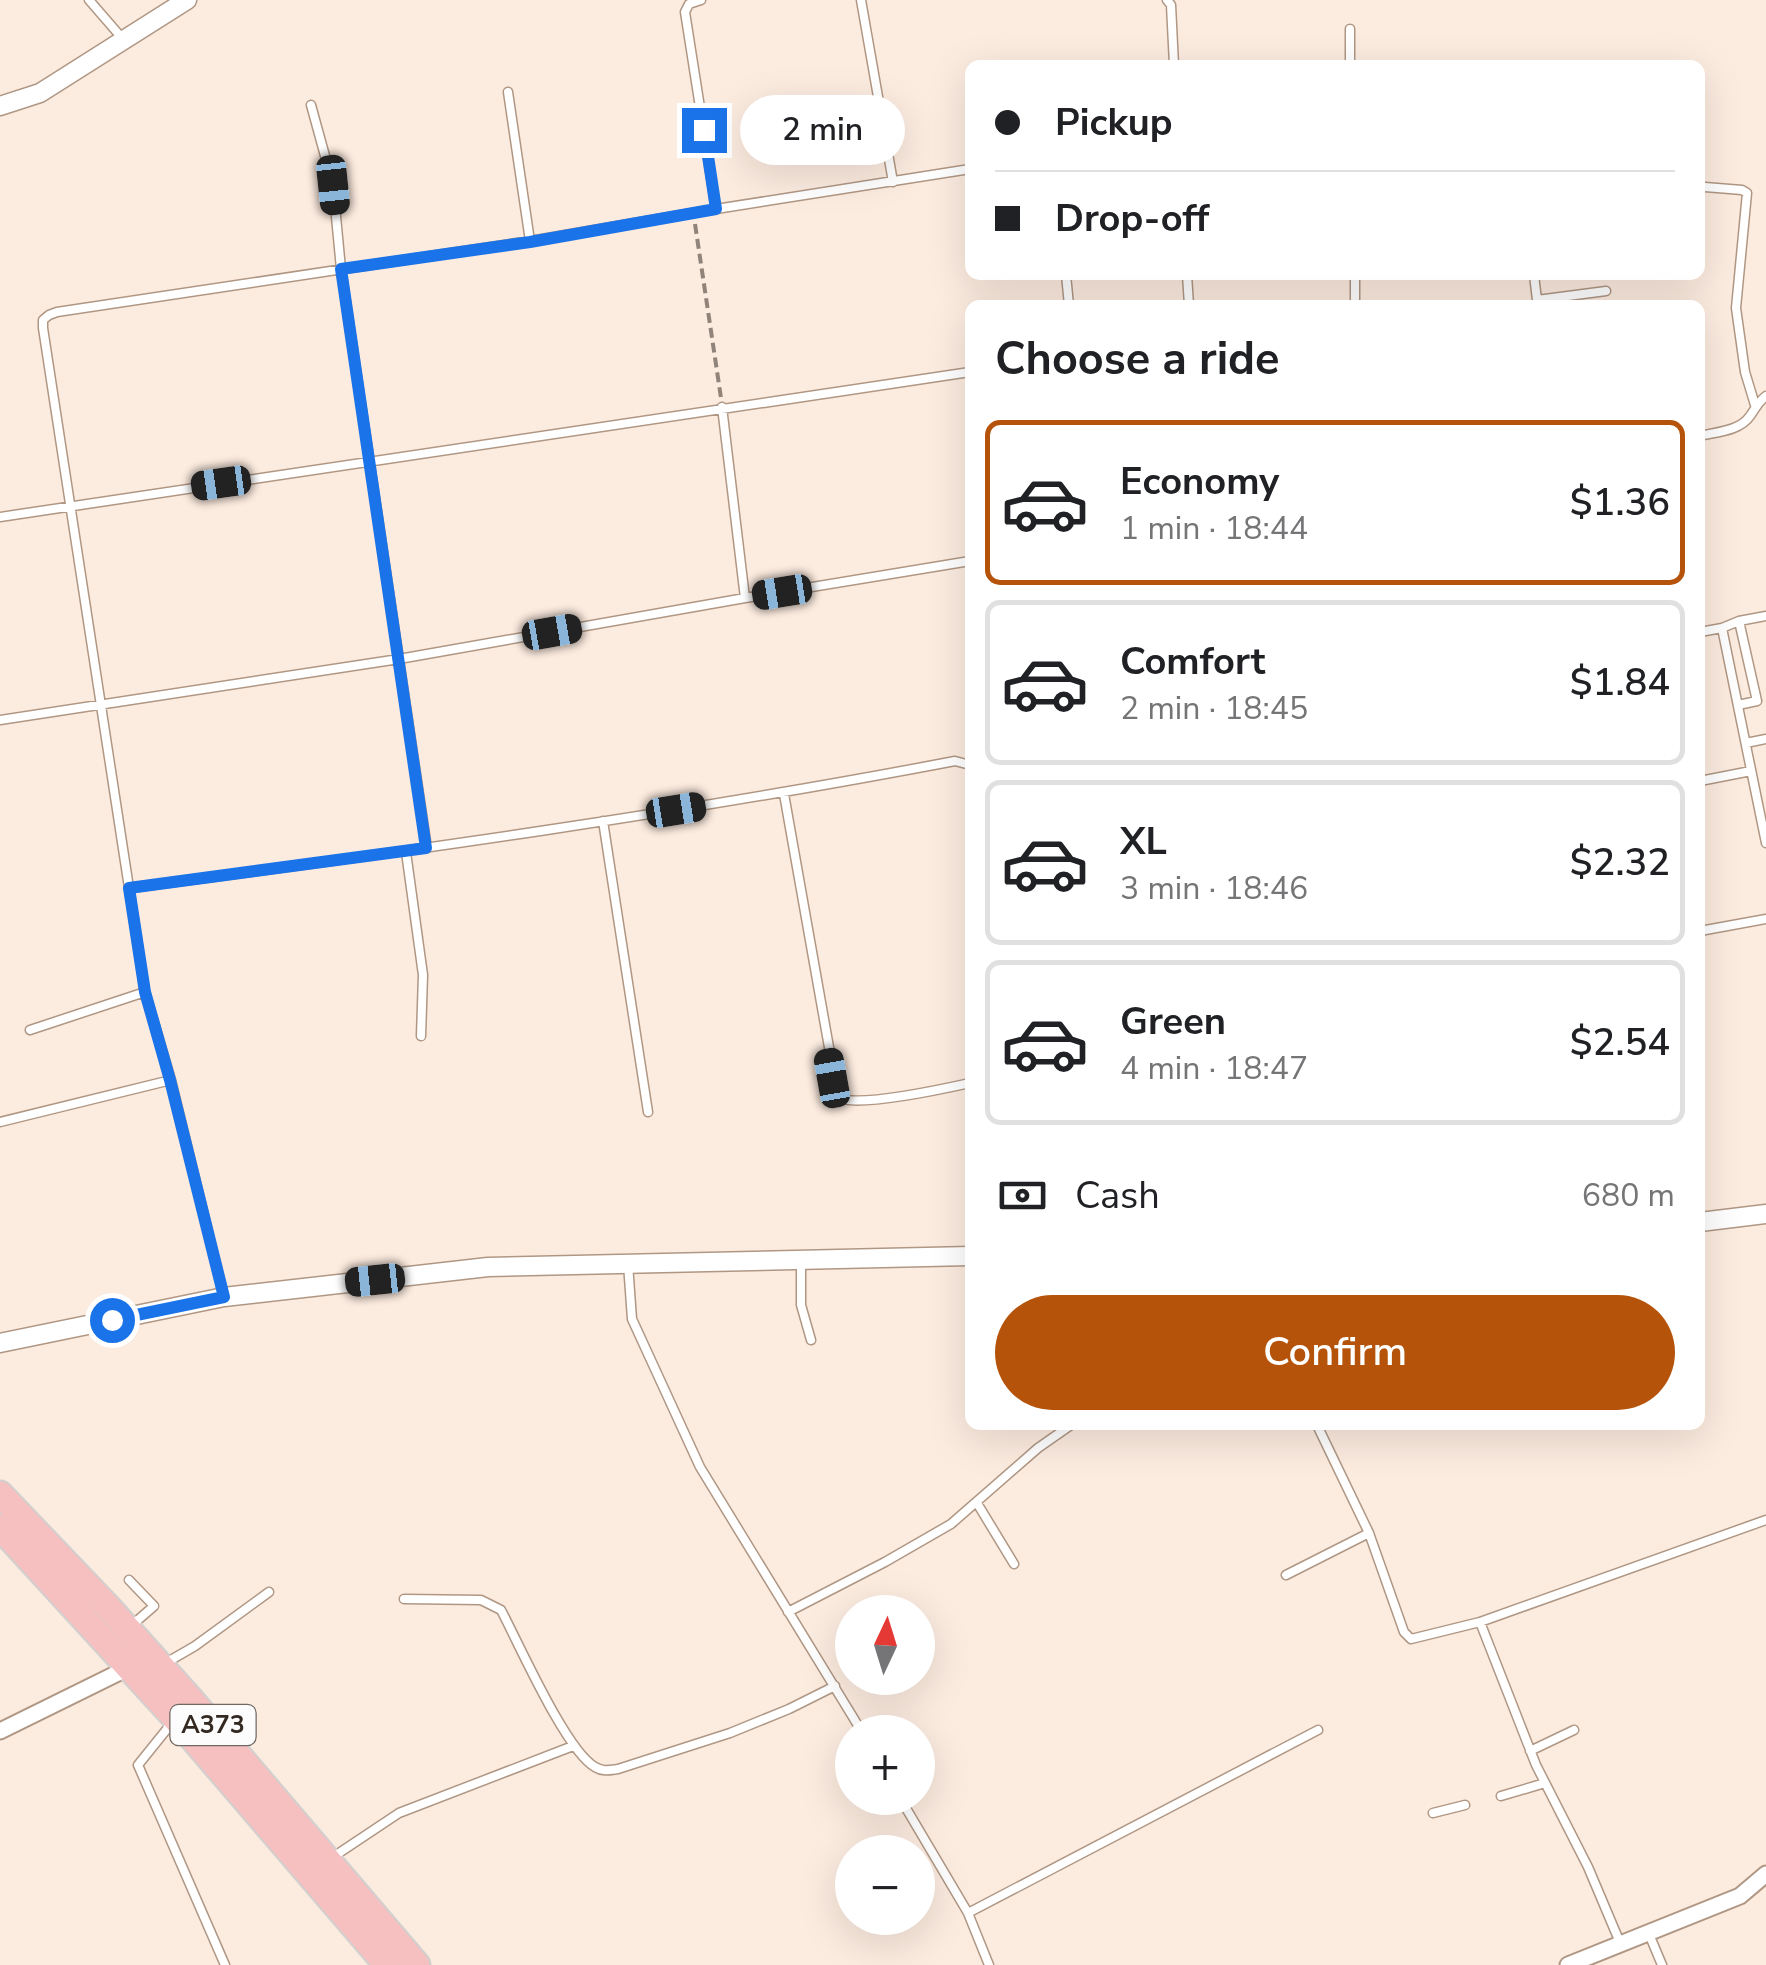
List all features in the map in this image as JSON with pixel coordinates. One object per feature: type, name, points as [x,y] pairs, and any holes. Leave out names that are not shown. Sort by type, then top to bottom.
[{"type":"highway","name":"A373","points":[[0,1494],[160,1666],[417,1965]]},
{"type":"highway","name":"A373","points":[[0,1527],[176,1719],[387,1965]]},
{"type":"street","points":[[0,106],[40,93],[186,0]]},
{"type":"street","points":[[1705,1221],[1766,1214]]},
{"type":"street","points":[[0,1342],[224,1297],[488,1268],[965,1256]]},
{"type":"street","points":[[0,1731],[130,1667]]},
{"type":"street","points":[[1568,1965],[1740,1896],[1766,1874]]},
{"type":"lane","points":[[89,0],[124,40]]},
{"type":"lane","points":[[701,0],[689,4],[685,12],[716,209]]},
{"type":"lane","points":[[862,0],[893,182]]},
{"type":"lane","points":[[1167,0],[1171,6],[1174,60]]},
{"type":"lane","points":[[1350,28],[1350,60]]},
{"type":"lane","points":[[508,92],[530,242]]},
{"type":"lane","points":[[311,105],[333,185],[341,269],[426,848]]},
{"type":"lane","points":[[224,1297],[145,992],[44,320],[48,315],[530,242],[965,170]]},
{"type":"lane","points":[[1705,187],[1746,193],[1736,308],[1754,405],[1743,424],[1705,435]]},
{"type":"lane","points":[[1550,300],[1606,291]]},
{"type":"lane","points":[[0,516],[965,373]]},
{"type":"lane","points":[[1754,405],[1766,396]]},
{"type":"lane","points":[[722,408],[745,598]]},
{"type":"lane","points":[[0,720],[399,659],[965,562]]},
{"type":"lane","points":[[1705,631],[1766,616]]},
{"type":"lane","points":[[1738,705],[1757,701],[1740,621]]},
{"type":"lane","points":[[1722,628],[1766,843]]},
{"type":"lane","points":[[1746,743],[1766,739]]},
{"type":"lane","points":[[129,888],[406,852],[784,794],[956,761],[965,764]]},
{"type":"lane","points":[[1705,781],[1751,771]]},
{"type":"lane","points":[[784,794],[838,1098],[856,1101],[965,1084]]},
{"type":"lane","points":[[603,822],[648,1112]]},
{"type":"lane","points":[[406,852],[423,975],[422,1036]]},
{"type":"lane","points":[[1705,930],[1766,918]]},
{"type":"lane","points":[[30,1030],[145,992]]},
{"type":"lane","points":[[0,1122],[170,1080]]},
{"type":"lane","points":[[801,1258],[802,1305],[812,1340]]},
{"type":"lane","points":[[404,1599],[481,1600],[501,1610],[573,1746],[594,1767],[604,1771],[730,1733],[835,1686],[700,1468],[632,1319],[628,1264]]},
{"type":"lane","points":[[788,1612],[950,1524],[1065,1430]]},
{"type":"lane","points":[[1319,1430],[1369,1533],[1406,1637],[1419,1638],[1480,1622],[1766,1520]]},
{"type":"lane","points":[[977,1503],[1014,1564]]},
{"type":"lane","points":[[1286,1576],[1369,1533]]},
{"type":"lane","points":[[128,1630],[154,1606],[129,1580]]},
{"type":"lane","points":[[160,1666],[196,1646],[269,1592]]},
{"type":"lane","points":[[1480,1622],[1530,1751],[1594,1880],[1620,1945]]},
{"type":"lane","points":[[176,1719],[138,1765],[225,1965]]},
{"type":"lane","points":[[968,1913],[1318,1730]]},
{"type":"lane","points":[[1530,1751],[1574,1730]]},
{"type":"lane","points":[[328,1861],[398,1813],[573,1746]]},
{"type":"lane","points":[[1501,1796],[1545,1783]]},
{"type":"lane","points":[[1433,1813],[1464,1805]]},
{"type":"lane","points":[[910,1815],[968,1913],[989,1965]]},
{"type":"lane","points":[[1649,1934],[1662,1965]]},
{"type":"path","points":[[693,213],[722,408]]},
{"type":"route","points":[[112,1320],[224,1297],[145,992],[129,888],[426,848],[341,269],[530,242],[716,209],[704,130]]}]
